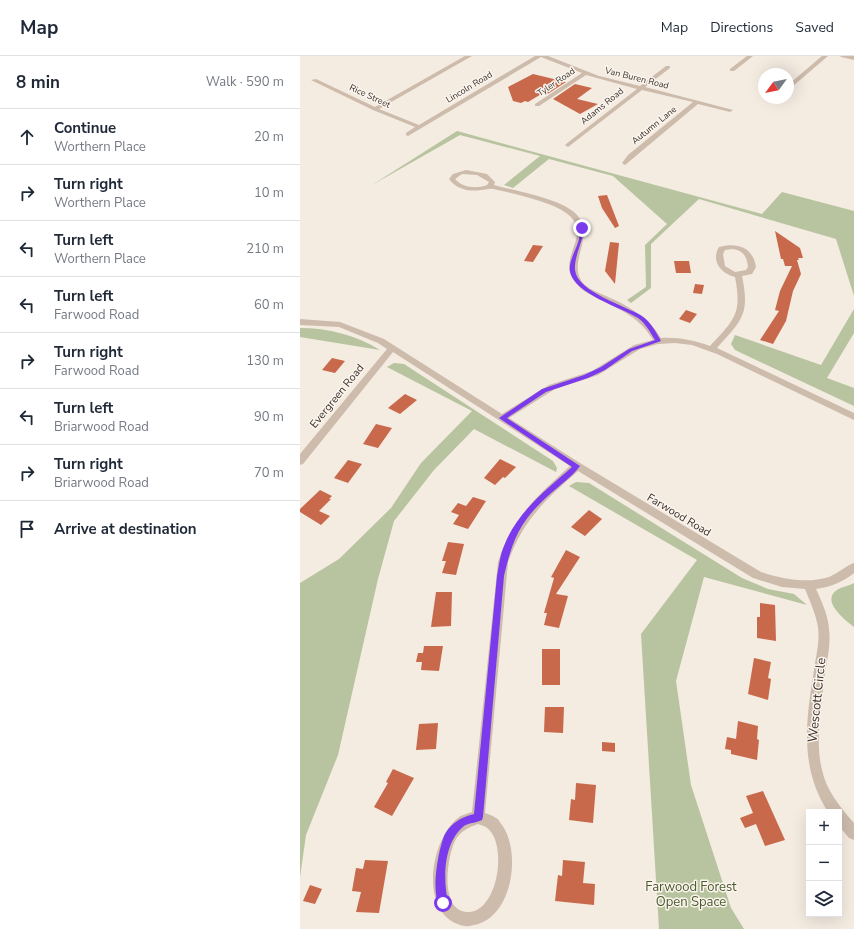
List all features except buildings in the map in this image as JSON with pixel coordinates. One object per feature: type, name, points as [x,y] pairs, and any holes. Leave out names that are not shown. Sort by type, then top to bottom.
[{"type":"street","points":[[375,109],[469,56]]},
{"type":"street","name":"Lincoln Road","points":[[408,134],[539,56]]},
{"type":"street","name":"Van Buren Road","points":[[543,56],[585,73],[730,110]]},
{"type":"street","points":[[732,70],[750,56]]},
{"type":"street","points":[[794,82],[825,56]]},
{"type":"street","points":[[843,56],[854,58]]},
{"type":"street","name":"Adams Road","points":[[568,145],[639,87],[668,66]]},
{"type":"street","name":"Tyler Road","points":[[537,105],[585,73]]},
{"type":"street","name":"Rice Street","points":[[314,80],[375,109],[419,127]]},
{"type":"street","name":"Autumn Lane","points":[[625,163],[630,156],[697,102]]},
{"type":"street","points":[[490,186],[492,182],[490,178],[472,172],[458,173],[452,179],[456,184],[472,189],[481,189],[490,186],[558,206],[576,218],[580,223],[582,233],[573,263],[573,272],[576,280],[589,291],[641,318],[650,326],[658,341]]},
{"type":"street","points":[[739,247],[749,254],[752,261],[752,269],[747,273],[738,274],[726,272],[721,266],[719,254],[722,249],[739,247]]},
{"type":"street","points":[[712,349],[740,315],[743,299],[738,274]]},
{"type":"street","name":"Farwood Road","points":[[300,322],[340,326],[371,336],[577,466],[757,575],[783,583],[809,585],[833,580],[854,567]]},
{"type":"street","points":[[502,418],[544,391],[590,375],[630,350],[658,341],[685,341],[712,349],[854,417]]},
{"type":"street","name":"Evergreen Road","points":[[300,460],[392,348]]},
{"type":"street","points":[[478,817],[500,576],[507,547],[515,529],[524,516],[538,501],[577,466]]},
{"type":"street","name":"Wescott Circle","points":[[809,585],[819,612],[824,634],[812,728],[812,753],[823,790],[834,809]]},
{"type":"street","points":[[478,817],[494,823],[501,832],[504,845],[504,868],[500,891],[494,905],[485,915],[473,920],[467,920],[455,917],[446,909],[443,903],[440,889],[441,865],[447,843],[453,830],[467,819],[478,817]]},
{"type":"street","points":[[842,819],[854,833]]},
{"type":"green space","points":[[457,131],[762,214],[782,192],[854,211],[854,296],[836,239],[699,199],[651,244],[651,288],[631,303],[627,300],[646,287],[645,245],[667,224],[613,176],[549,159],[513,188],[504,185],[540,156],[460,135],[372,185]]},
{"type":"green space","points":[[854,309],[854,333],[827,378],[854,388],[854,406],[735,350],[731,344],[735,335],[821,365]]},
{"type":"green space","points":[[300,328],[321,329],[342,333],[361,340],[380,350],[300,337]]},
{"type":"green space","points":[[394,363],[404,364],[553,461],[557,468],[556,472],[474,429],[434,470],[394,521],[378,579],[338,755],[306,835],[300,877],[300,583],[339,559],[391,508],[421,463],[472,411],[387,367]]},
{"type":"green space","name":"Farwood Forest Open Space","points":[[576,482],[589,483],[742,578],[768,589],[794,594],[807,605],[704,577],[676,681],[691,785],[731,908],[744,929],[659,929],[641,634],[697,560],[569,486]]},
{"type":"green space","points":[[854,583],[854,627],[841,616],[831,600],[837,590]]},
{"type":"route","points":[[443,903],[440,889],[441,865],[449,836],[457,825],[467,819],[478,817],[500,576],[507,547],[515,529],[524,516],[538,501],[577,466],[502,418],[527,401],[552,387],[586,377],[595,373],[630,350],[644,344],[658,341],[653,330],[641,318],[589,291],[576,280],[573,272],[573,263],[581,238],[582,228]]}]
